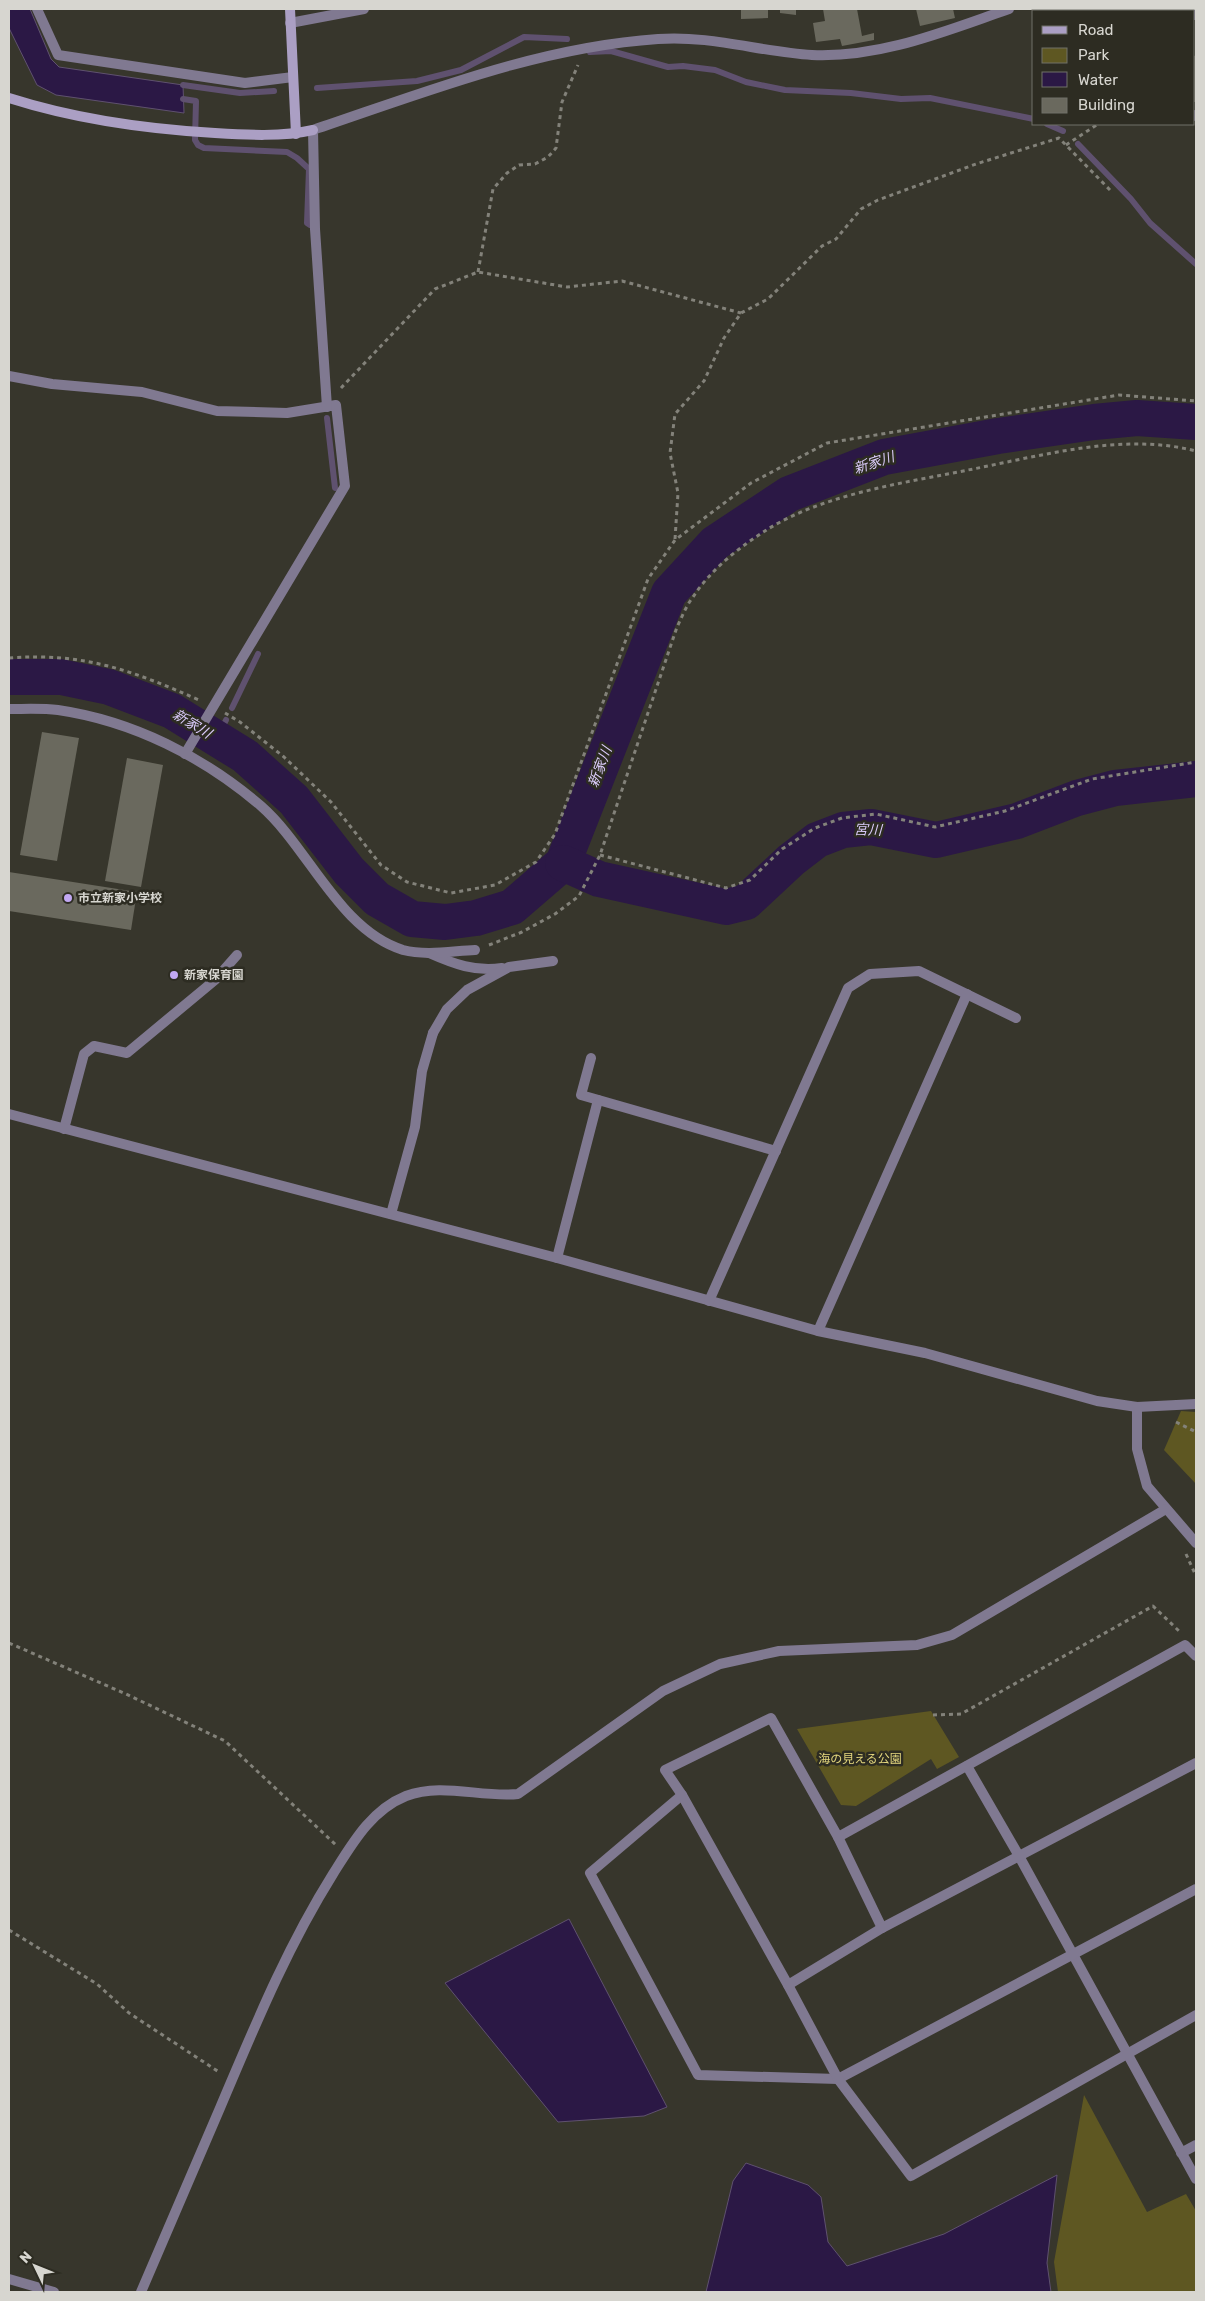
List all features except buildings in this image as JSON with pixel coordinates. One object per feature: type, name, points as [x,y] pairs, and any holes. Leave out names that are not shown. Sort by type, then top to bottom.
[{"type":"street","points":[[37,9],[58,55],[245,83],[293,77]]},
{"type":"street","points":[[290,9],[296,134]]},
{"type":"street","points":[[290,23],[364,9]]},
{"type":"street","points":[[9,98],[34,106],[115,123],[185,131],[296,134],[314,130],[470,77],[546,55],[585,48],[661,39],[725,43],[812,55],[860,52],[908,45],[1009,9]]},
{"type":"street","points":[[185,754],[345,486],[331,406],[315,229],[314,130]]},
{"type":"street","points":[[9,376],[52,384],[142,392],[217,411],[288,412],[331,406]]},
{"type":"street","points":[[9,709],[56,710],[107,720],[144,734],[185,754],[225,778],[262,807],[287,834],[343,908],[377,937],[404,950],[429,953],[475,950]]},
{"type":"street","points":[[429,953],[460,966],[485,970],[553,961]]},
{"type":"street","points":[[64,1129],[84,1054],[94,1046],[127,1053],[215,980],[238,955]]},
{"type":"street","points":[[391,1214],[415,1127],[422,1071],[433,1033],[447,1010],[467,990],[509,967]]},
{"type":"street","points":[[709,1301],[848,988],[870,974],[919,971],[1016,1018]]},
{"type":"street","points":[[818,1331],[967,994]]},
{"type":"street","points":[[591,1058],[581,1095],[776,1151]]},
{"type":"street","points":[[557,1258],[598,1100]]},
{"type":"street","points":[[9,1114],[557,1258],[818,1331],[925,1352],[1096,1401],[1137,1407],[1196,1404]]},
{"type":"street","points":[[1137,1407],[1136,1449],[1147,1486],[1196,1543]]},
{"type":"street","points":[[141,2292],[274,1981],[300,1928],[358,1834],[384,1808],[407,1796],[431,1790],[502,1796],[518,1794],[663,1691],[720,1664],[779,1651],[917,1645],[952,1635],[1166,1509]]},
{"type":"street","points":[[838,1837],[1186,1645],[1196,1656]]},
{"type":"street","points":[[882,1928],[838,1837],[771,1718],[665,1770],[682,1795],[788,1985],[838,2080],[911,2176],[1196,2015]]},
{"type":"street","points":[[788,1985],[882,1928],[1196,1762]]},
{"type":"street","points":[[967,1766],[1019,1856],[1196,2179]]},
{"type":"street","points":[[682,1795],[590,1873],[698,2075],[838,2080],[1196,1889]]},
{"type":"street","points":[[1182,2153],[1196,2145]]},
{"type":"street","points":[[9,2280],[54,2292]]},
{"type":"path","points":[[478,272],[493,189],[507,173],[519,165],[535,164],[548,157],[556,148],[562,102],[585,48]]},
{"type":"path","points":[[1066,145],[1096,125]]},
{"type":"path","points":[[675,540],[678,493],[670,453],[675,414],[704,381],[724,338],[741,314],[768,299],[822,246],[836,239],[861,209],[878,200],[976,164],[1059,138],[1110,190]]},
{"type":"path","points":[[331,406],[341,387],[435,289],[478,272],[567,287],[622,281],[741,314]]},
{"type":"path","points":[[9,658],[39,655],[100,663],[144,676],[214,706],[240,722],[284,757],[331,802],[381,865],[407,882],[451,893],[495,885],[536,862],[555,834],[648,579],[675,540],[751,483],[827,444],[1119,395],[1196,401]]},
{"type":"path","points":[[475,950],[522,932],[555,914],[579,896],[597,864],[677,627],[693,597],[739,549],[762,533],[811,507],[856,495],[1088,447],[1140,445],[1179,447],[1196,452]]},
{"type":"path","points":[[600,855],[726,888],[750,880],[782,848],[815,828],[842,818],[876,814],[935,827],[1005,811],[1092,779],[1196,762]]},
{"type":"path","points":[[1176,1422],[1196,1432]]},
{"type":"path","points":[[933,1715],[960,1714],[1153,1606],[1183,1636],[1186,1645]]},
{"type":"path","points":[[9,1643],[126,1694],[225,1742],[345,1854]]},
{"type":"path","points":[[9,1930],[97,1984],[130,2013],[232,2080]]},
{"type":"green space","points":[[1181,1411],[1196,1412],[1196,1484],[1164,1450]]},
{"type":"green space","name":"海の見える公園","points":[[931,1711],[959,1757],[937,1769],[931,1759],[856,1806],[841,1805],[797,1729]]},
{"type":"green space","points":[[1084,2095],[1147,2212],[1186,2194],[1196,2211],[1196,2292],[1058,2292],[1054,2262]]},
{"type":"water","points":[[9,9],[30,9],[51,59],[59,67],[183,85],[184,113],[56,95],[37,85],[9,28]]},
{"type":"water","points":[[569,1919],[667,2107],[644,2116],[558,2122],[445,1983]]},
{"type":"water","points":[[746,2163],[808,2185],[821,2197],[828,2242],[847,2266],[944,2234],[1057,2175],[1047,2263],[1051,2292],[706,2292],[733,2181]]},
{"type":"waterway","points":[[317,88],[417,81],[461,70],[524,37],[567,39]]},
{"type":"waterway","points":[[590,52],[611,51],[668,67],[683,66],[715,70],[746,82],[785,90],[851,93],[901,99],[930,98],[1032,119]]},
{"type":"waterway","points":[[183,85],[240,93],[274,91]]},
{"type":"waterway","points":[[183,99],[196,101],[195,140],[198,145],[204,148],[287,152],[309,169],[307,223],[310,225]]},
{"type":"waterway","points":[[1049,125],[1063,131]]},
{"type":"waterway","points":[[1078,144],[1131,199],[1150,223],[1196,264]]},
{"type":"waterway","points":[[327,418],[335,488]]},
{"type":"waterway","name":"新家川","points":[[9,677],[61,677],[109,687],[172,711],[245,756],[294,800],[349,871],[377,899],[412,919],[445,922],[476,918],[512,907],[563,863],[669,593],[715,543],[789,494],[884,457],[998,436],[1094,422],[1137,418],[1196,422]]},
{"type":"waterway","points":[[232,708],[258,654]]},
{"type":"waterway","points":[[217,738],[226,720]]},
{"type":"waterway","name":"宮川","points":[[563,863],[599,879],[726,907],[746,902],[791,860],[817,840],[843,830],[871,827],[936,840],[1017,821],[1077,798],[1115,788],[1196,779]]},
{"type":"place","name":"市立新家小学校","points":[[68,898]]},
{"type":"place","name":"新家保育園","points":[[174,975]]}]
